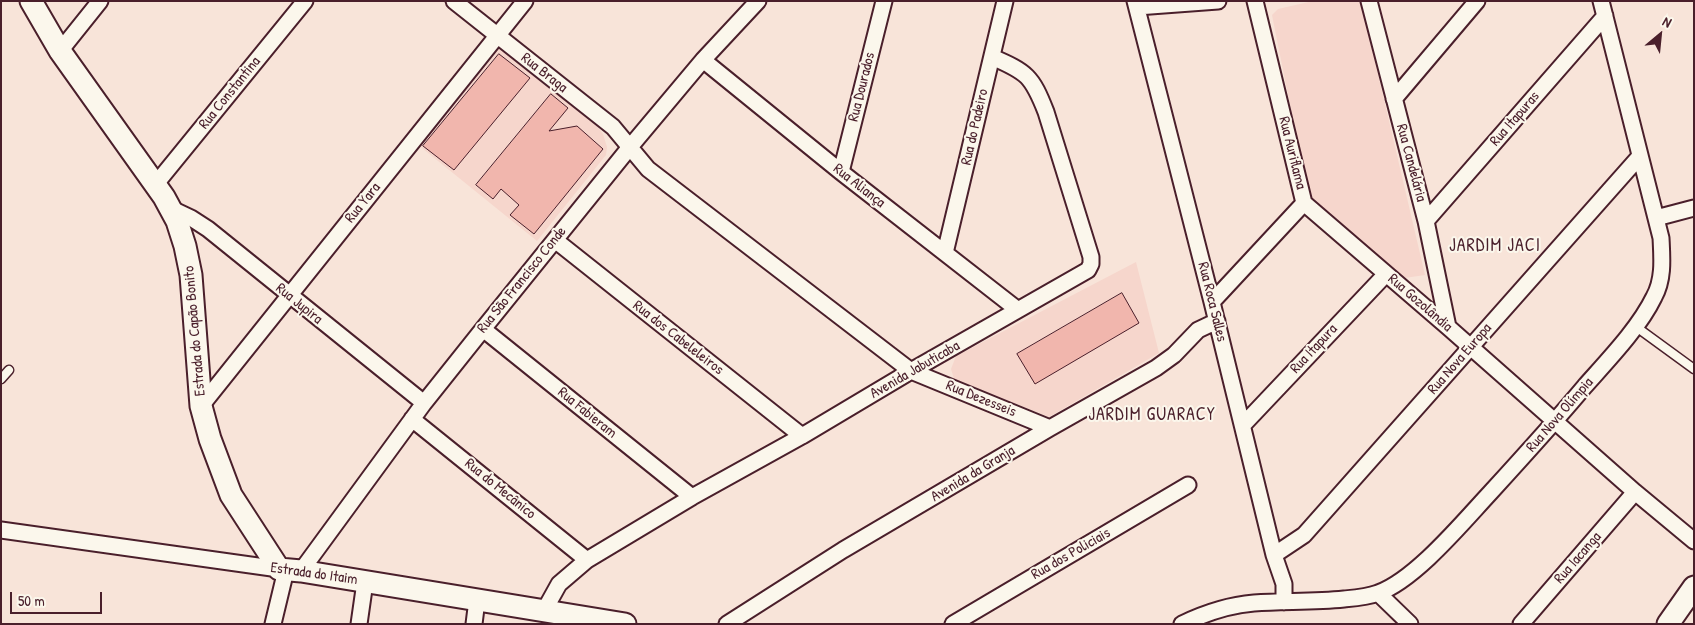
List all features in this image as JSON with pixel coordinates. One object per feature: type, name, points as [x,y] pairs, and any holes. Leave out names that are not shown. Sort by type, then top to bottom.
[{"type":"street","name":"Estrada do Capão Bonito","points":[[31,1],[60,51],[172,209],[185,246],[192,275],[201,406],[210,439],[232,495],[289,570]]},
{"type":"street","points":[[60,51],[100,1]]},
{"type":"street","name":"Rua Constantina","points":[[155,186],[305,1]]},
{"type":"street","name":"Rua Braga","points":[[454,1],[614,127],[630,147]]},
{"type":"street","name":"Rua Yara","points":[[201,406],[525,1]]},
{"type":"street","name":"Rua São Francisco Conde","points":[[289,570],[630,147],[703,60],[758,1]]},
{"type":"street","name":"Rua Dourados","points":[[841,172],[884,1]]},
{"type":"street","name":"Rua do Padeiro","points":[[945,253],[1005,1]]},
{"type":"street","points":[[1136,4],[1218,1]]},
{"type":"street","name":"Rua Auriflama","points":[[1212,302],[1304,203],[1255,1]]},
{"type":"street","name":"Rua Candelária","points":[[1369,1],[1426,221],[1448,327]]},
{"type":"street","points":[[1394,99],[1477,1]]},
{"type":"street","name":"Rua Nova Olímpia","points":[[1182,624],[1203,614],[1228,608],[1253,604],[1336,600],[1378,593],[1394,585],[1413,571],[1449,537],[1555,421],[1635,326],[1655,296],[1660,281],[1662,263],[1661,238],[1600,1]]},
{"type":"street","name":"Rua Roca Salles","points":[[1136,4],[1217,321],[1274,555],[1284,584],[1284,602]]},
{"type":"street","name":"Rua Itapuras","points":[[1426,221],[1605,16]]},
{"type":"street","name":"Avenida Jabuticaba","points":[[544,611],[559,584],[587,560],[1085,272],[1091,260],[1046,112],[1036,88],[1025,74],[1009,64],[992,57]]},
{"type":"street","name":"Rua Aliança","points":[[703,60],[841,172],[1018,310]]},
{"type":"street","points":[[630,147],[648,169],[911,371]]},
{"type":"street","name":"Rua Nova Europa","points":[[1274,555],[1304,535],[1640,156]]},
{"type":"street","name":"Rua Gozolândia","points":[[1304,203],[1635,492],[1694,541]]},
{"type":"street","points":[[1656,218],[1694,208]]},
{"type":"street","name":"Rua Jupira","points":[[172,209],[191,218],[208,230],[424,403]]},
{"type":"street","name":"Rua dos Cabeleleiros","points":[[554,240],[802,436]]},
{"type":"street","name":"Rua Itapura","points":[[1243,426],[1386,274]]},
{"type":"street","name":"Avenida da Granja","points":[[727,624],[843,550],[1156,368],[1174,354],[1198,330],[1217,321]]},
{"type":"street","name":"Rua Fabieram","points":[[483,329],[692,498]]},
{"type":"street","name":"Rua Dezesseis","points":[[911,371],[1050,428]]},
{"type":"street","name":"Rua do Mecânico","points":[[412,419],[587,560]]},
{"type":"street","name":"Rua dos Policiais","points":[[953,624],[1188,485]]},
{"type":"street","name":"Rua Iacanga","points":[[1521,624],[1635,492]]},
{"type":"street","name":"Estrada do Itaim","points":[[1,530],[289,570],[544,611],[593,622],[625,624]]},
{"type":"street","points":[[273,624],[289,570]]},
{"type":"street","points":[[359,624],[365,582]]},
{"type":"street","points":[[1668,624],[1694,587]]},
{"type":"street","points":[[1378,593],[1410,624]]},
{"type":"street","points":[[474,624],[478,600]]},
{"type":"lane","points":[[1635,326],[1694,369]]},
{"type":"lane","points":[[1,379],[9,370]]},
{"type":"shaded area","points":[[1313,1],[1361,1],[1425,275],[1404,278],[1308,195],[1272,15],[1278,9]]},
{"type":"shaded area","points":[[499,46],[597,126],[603,134],[607,147],[606,155],[537,241],[417,144]]},
{"type":"shaded area","points":[[1136,262],[1159,353],[1049,417],[954,379],[951,369],[956,356]]},
{"type":"building","points":[[499,54],[530,78],[454,170],[423,146]]},
{"type":"building","points":[[551,94],[568,108],[549,131],[577,126],[603,149],[534,234],[510,215],[519,205],[501,189],[493,199],[476,185]]},
{"type":"building","points":[[1122,293],[1139,323],[1035,384],[1017,354]]},
{"type":"district","name":"JARDIM JACI","points":[[1495,246]]},
{"type":"district","name":"JARDIM GUARACY","points":[[1152,415]]}]
